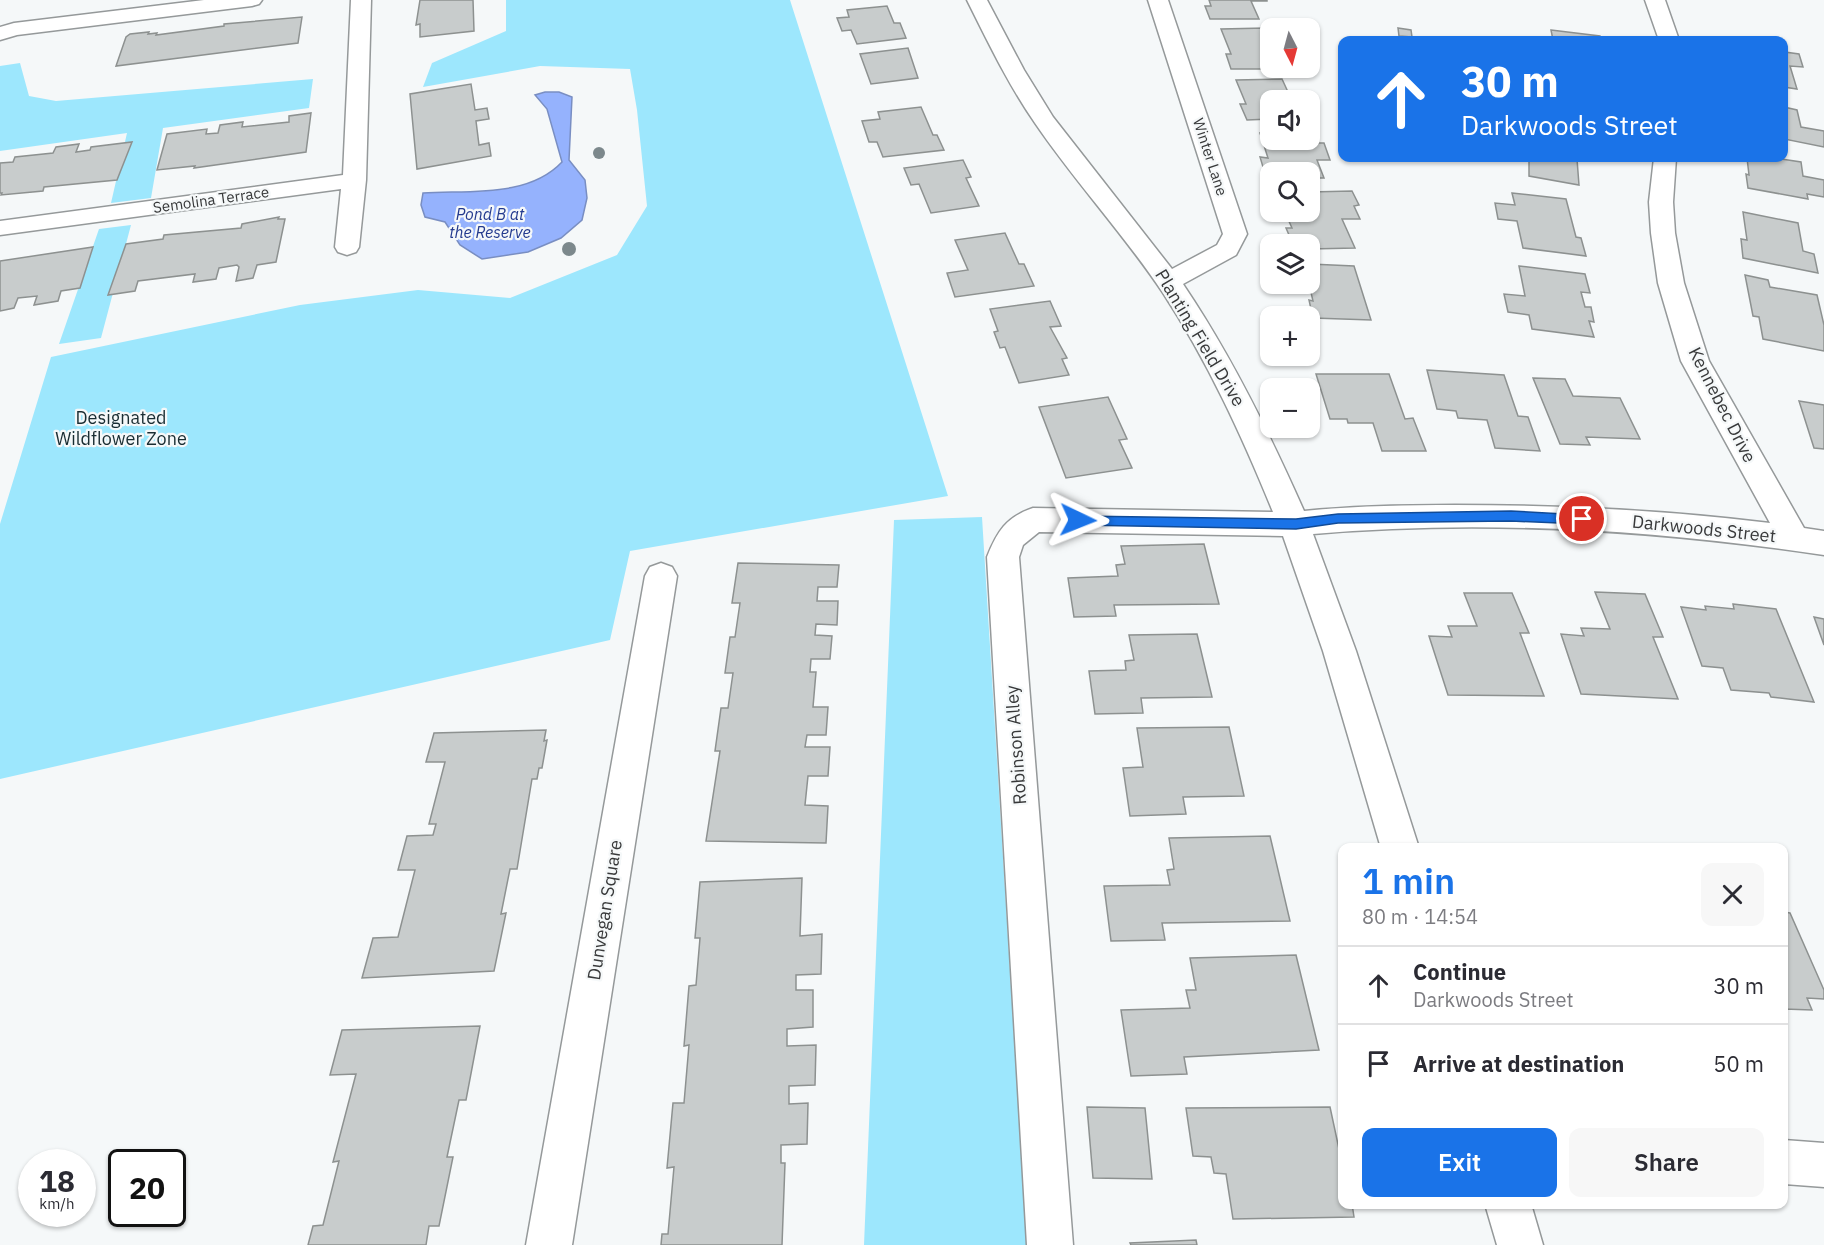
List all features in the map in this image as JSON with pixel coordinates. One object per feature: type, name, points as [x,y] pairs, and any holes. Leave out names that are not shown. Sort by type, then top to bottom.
[{"type":"street","points":[[0,34],[14,28],[203,3],[252,0]]},
{"type":"street","points":[[347,248],[354,180],[361,0]]},
{"type":"street","name":"Planting Field Drive","points":[[976,0],[1015,75],[1055,137],[1168,281],[1204,337],[1239,400],[1296,524],[1338,641],[1399,843]]},
{"type":"street","name":"Winter Lane","points":[[1158,0],[1235,234],[1227,250],[1168,281]]},
{"type":"street","points":[[1655,0],[1668,36]]},
{"type":"street","name":"Kennebec Drive","points":[[1665,162],[1661,202],[1663,233],[1671,283],[1695,361],[1794,538]]},
{"type":"street","name":"Semolina Terrace","points":[[0,228],[354,180]]},
{"type":"street","name":"Darkwoods Street","points":[[1296,524],[1338,518],[1511,516],[1653,523],[1824,543]]},
{"type":"street","name":"Robinson Alley","points":[[1050,1245],[1003,557],[1010,538],[1034,520],[1296,524]]},
{"type":"street","name":"Dunvegan Square","points":[[549,1245],[661,576]]},
{"type":"street","points":[[1788,1162],[1824,1165]]},
{"type":"street","points":[[1509,1209],[1520,1245]]},
{"type":"green space","name":"Designated Wildflower Zone","points":[[506,0],[790,0],[948,496],[630,551],[610,640],[0,779],[0,524],[51,357],[300,305],[418,290],[510,298],[617,255],[647,206],[637,110],[630,69],[540,66],[423,87],[432,63],[506,31]]},
{"type":"green space","points":[[20,63],[29,96],[56,101],[313,79],[309,108],[163,128],[151,198],[111,203],[127,133],[0,151],[0,66]]},
{"type":"green space","points":[[131,225],[101,338],[59,344],[99,229]]},
{"type":"green space","points":[[982,517],[1027,1245],[864,1245],[894,520]]},
{"type":"water","name":"Pond B at the Reserve","points":[[559,92],[572,97],[569,160],[585,180],[587,198],[582,220],[561,238],[528,252],[482,259],[460,245],[445,222],[425,217],[421,205],[423,193],[497,190],[532,182],[548,174],[562,162],[547,109],[535,95]]},
{"type":"building","points":[[420,0],[473,0],[474,31],[420,37],[420,24],[416,25]]},
{"type":"building","points":[[1209,0],[1267,1],[1251,1],[1259,19],[1210,19],[1205,6],[1211,6]]},
{"type":"building","points":[[887,6],[894,23],[900,23],[906,38],[857,44],[851,30],[842,31],[837,18],[849,17],[847,10]]},
{"type":"building","points":[[302,17],[298,43],[116,66],[126,37],[130,34],[149,32],[148,34],[157,33],[156,35],[224,26],[224,24]]},
{"type":"building","points":[[1260,28],[1260,69],[1231,69],[1226,54],[1231,54],[1221,29]]},
{"type":"building","points":[[1398,28],[1411,30],[1412,36],[1399,36]]},
{"type":"building","points":[[1551,30],[1600,36],[1552,36]]},
{"type":"building","points":[[908,48],[918,78],[871,84],[860,54]]},
{"type":"building","points":[[1788,52],[1799,54],[1803,67],[1790,66],[1797,89],[1788,88]]},
{"type":"building","points":[[1282,79],[1287,90],[1260,90],[1260,119],[1247,120],[1240,104],[1246,104],[1236,80]]},
{"type":"building","points":[[471,84],[475,110],[487,108],[489,119],[476,121],[479,145],[489,143],[491,156],[417,169],[410,94]]},
{"type":"building","points":[[921,107],[933,135],[937,135],[944,150],[883,157],[877,142],[869,142],[862,121],[880,119],[878,112]]},
{"type":"building","points":[[1788,108],[1797,110],[1801,127],[1824,131],[1824,147],[1788,140]]},
{"type":"building","points":[[311,113],[306,152],[194,168],[195,166],[157,170],[167,134],[207,129],[206,134],[218,133],[220,125],[243,122],[242,127],[289,122],[289,116]]},
{"type":"building","points":[[132,142],[117,180],[44,187],[43,191],[1,195],[0,193],[0,163],[13,162],[15,157],[53,153],[56,147],[79,144],[76,152],[90,150],[91,147]]},
{"type":"building","points":[[1320,143],[1324,143],[1330,160],[1262,162],[1260,157],[1268,158],[1265,150],[1320,150]]},
{"type":"building","points":[[963,160],[971,177],[966,178],[979,206],[931,213],[919,184],[911,185],[904,168]]},
{"type":"building","points":[[1788,160],[1801,162],[1803,176],[1824,180],[1824,197],[1807,194],[1808,199],[1748,188],[1746,174],[1749,175],[1747,162],[1788,162]]},
{"type":"building","points":[[1529,162],[1577,162],[1579,185],[1529,176]]},
{"type":"building","points":[[1352,191],[1359,205],[1354,206],[1360,219],[1342,219],[1355,248],[1320,249],[1320,234],[1289,234],[1286,228],[1292,228],[1289,222],[1320,222],[1320,192]]},
{"type":"building","points":[[1512,193],[1566,199],[1576,237],[1581,238],[1586,256],[1523,248],[1517,221],[1498,219],[1495,203],[1515,205]]},
{"type":"building","points":[[1743,212],[1798,223],[1803,251],[1814,254],[1818,273],[1743,258],[1741,239],[1747,240]]},
{"type":"building","points":[[279,217],[278,219],[285,219],[276,262],[257,265],[253,278],[236,281],[239,267],[237,265],[219,268],[216,279],[193,282],[195,274],[138,281],[135,291],[108,295],[126,244],[163,239],[164,235],[241,228],[242,224]]},
{"type":"building","points":[[1005,233],[1019,264],[1024,264],[1034,286],[955,297],[947,273],[968,270],[955,240]]},
{"type":"building","points":[[93,247],[80,288],[61,291],[58,301],[34,305],[37,296],[18,298],[14,308],[0,311],[0,261]]},
{"type":"building","points":[[1320,264],[1354,266],[1371,320],[1320,318],[1320,306],[1310,306],[1309,300],[1313,301],[1311,294],[1320,294]]},
{"type":"building","points":[[1519,266],[1585,274],[1590,293],[1581,292],[1585,307],[1591,307],[1594,322],[1589,321],[1594,337],[1532,329],[1529,315],[1508,312],[1504,294],[1525,296]]},
{"type":"building","points":[[1745,275],[1768,280],[1770,287],[1817,295],[1824,325],[1824,351],[1763,339],[1759,317],[1753,316]]},
{"type":"building","points":[[1050,301],[1061,326],[1050,327],[1067,358],[1062,359],[1069,375],[1019,383],[1005,347],[1000,348],[994,332],[998,331],[990,309]]},
{"type":"building","points":[[1427,370],[1504,375],[1518,416],[1528,417],[1540,451],[1495,448],[1487,420],[1458,418],[1456,411],[1437,409]]},
{"type":"building","points":[[1316,374],[1389,374],[1405,419],[1413,418],[1426,451],[1382,451],[1373,423],[1348,423],[1347,419],[1330,419],[1320,387],[1320,378],[1317,378]]},
{"type":"building","points":[[1533,378],[1565,379],[1573,396],[1620,398],[1640,439],[1586,437],[1590,445],[1560,444]]},
{"type":"building","points":[[1108,397],[1127,439],[1119,440],[1132,468],[1066,478],[1039,407]]},
{"type":"building","points":[[1799,401],[1824,405],[1824,449],[1814,448]]},
{"type":"building","points":[[1204,544],[1219,604],[1114,605],[1116,616],[1074,617],[1068,578],[1118,576],[1116,565],[1125,564],[1121,546]]},
{"type":"building","points":[[738,563],[839,565],[837,587],[818,587],[817,601],[838,601],[837,625],[816,624],[815,635],[832,636],[830,659],[811,659],[810,672],[816,672],[813,707],[828,707],[826,735],[807,735],[805,747],[830,747],[828,776],[808,776],[805,805],[828,806],[826,843],[706,841],[720,751],[715,751],[721,708],[728,708],[733,673],[725,673],[730,637],[735,637],[740,603],[732,603]]},
{"type":"building","points":[[1595,592],[1645,594],[1663,637],[1653,637],[1678,699],[1581,694],[1561,634],[1584,636],[1581,628],[1610,629]]},
{"type":"building","points":[[1464,593],[1512,593],[1529,633],[1520,633],[1544,696],[1448,695],[1429,636],[1452,637],[1448,626],[1477,626]]},
{"type":"building","points":[[1733,604],[1776,609],[1814,702],[1771,697],[1769,693],[1731,690],[1723,668],[1702,666],[1681,607],[1706,610],[1705,606],[1734,609]]},
{"type":"building","points":[[1814,617],[1824,619],[1824,645]]},
{"type":"building","points":[[1197,634],[1212,697],[1141,698],[1143,713],[1095,714],[1089,671],[1126,670],[1125,661],[1134,660],[1129,635]]},
{"type":"building","points":[[1229,727],[1244,796],[1183,797],[1186,814],[1130,816],[1123,768],[1143,767],[1137,728]]},
{"type":"building","points":[[546,730],[544,741],[547,740],[542,768],[539,768],[537,779],[532,779],[517,869],[510,869],[501,914],[506,913],[494,971],[362,978],[373,938],[398,937],[415,870],[398,870],[407,836],[433,835],[436,824],[429,824],[445,762],[426,762],[434,733]]},
{"type":"building","points":[[1270,836],[1290,921],[1162,923],[1165,940],[1111,941],[1104,886],[1170,885],[1167,870],[1174,869],[1169,838]]},
{"type":"building","points":[[802,878],[800,936],[822,934],[821,974],[796,975],[796,990],[813,990],[813,1027],[787,1029],[787,1046],[816,1045],[815,1085],[789,1086],[789,1104],[808,1103],[807,1144],[781,1145],[781,1163],[785,1163],[782,1245],[661,1245],[662,1234],[668,1234],[674,1167],[667,1168],[673,1103],[684,1103],[689,1045],[684,1046],[689,986],[696,985],[700,938],[695,938],[700,882]]},
{"type":"building","points":[[1788,913],[1824,990],[1824,999],[1807,998],[1812,1010],[1788,1009]]},
{"type":"building","points":[[1296,955],[1319,1050],[1184,1057],[1187,1074],[1131,1076],[1121,1010],[1190,1008],[1186,990],[1196,990],[1190,958]]},
{"type":"building","points":[[480,1026],[466,1100],[459,1100],[447,1157],[453,1157],[439,1226],[429,1226],[426,1245],[308,1245],[313,1226],[323,1225],[339,1161],[333,1162],[356,1074],[330,1075],[342,1030]]},
{"type":"building","points":[[1087,1107],[1145,1108],[1152,1179],[1093,1178]]},
{"type":"building","points":[[1330,1107],[1338,1144],[1338,1209],[1353,1209],[1354,1217],[1233,1219],[1226,1174],[1214,1173],[1211,1157],[1193,1156],[1186,1108]]},
{"type":"building","points":[[1196,1240],[1197,1245],[1131,1245],[1130,1243]]},
{"type":"route","points":[[1078,520],[1296,524],[1338,518],[1511,516],[1582,519]]}]
